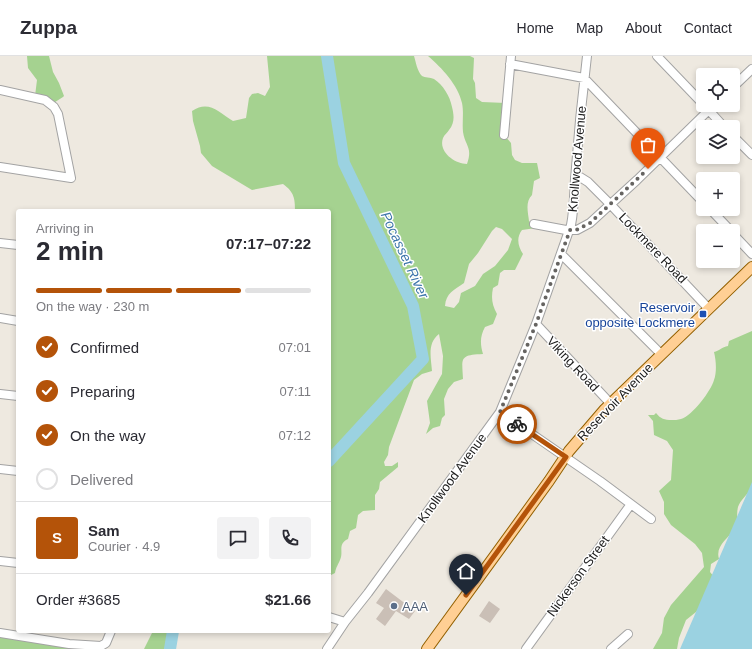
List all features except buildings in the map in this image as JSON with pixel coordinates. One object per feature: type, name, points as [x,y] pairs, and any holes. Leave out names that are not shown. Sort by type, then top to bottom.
[{"type":"main road","name":"Reservoir Avenue","points":[[429,648],[588,428],[610,403],[752,267]]},
{"type":"street","name":"Knollwood Avenue","points":[[327,649],[345,622],[368,593],[500,412],[536,324],[561,254],[574,208],[575,177],[587,56]]},
{"type":"street","points":[[657,56],[696,95]]},
{"type":"street","points":[[504,136],[511,60],[584,78],[696,195]]},
{"type":"street","points":[[740,80],[752,69]]},
{"type":"street","points":[[0,90],[50,102],[58,114],[71,178],[0,167]]},
{"type":"street","points":[[534,224],[576,230],[590,223],[660,158],[702,112]]},
{"type":"street","points":[[712,112],[718,120]]},
{"type":"street","points":[[740,143],[752,155]]},
{"type":"street","name":"Lockmere Road","points":[[575,177],[588,182],[638,232],[709,309]]},
{"type":"street","points":[[717,216],[724,224]]},
{"type":"street","points":[[740,241],[752,254]]},
{"type":"street","points":[[0,243],[16,245]]},
{"type":"street","points":[[561,254],[661,354]]},
{"type":"street","points":[[0,318],[16,320]]},
{"type":"street","name":"Viking Road","points":[[536,324],[610,403]]},
{"type":"street","points":[[0,394],[16,396]]},
{"type":"street","points":[[500,412],[566,457],[651,520]]},
{"type":"street","points":[[0,469],[16,471]]},
{"type":"street","name":"Nickerson Street","points":[[526,649],[631,504]]},
{"type":"street","points":[[0,561],[16,563]]},
{"type":"street","points":[[331,617],[345,622]]},
{"type":"street","points":[[0,633],[69,644],[101,646],[106,643],[110,633]]},
{"type":"street","points":[[611,649],[628,634]]},
{"type":"green space","points":[[27,56],[49,56],[53,72],[59,83],[64,96],[63,97],[52,104],[35,96],[37,80],[28,68]]},
{"type":"green space","points":[[267,56],[414,56],[420,74],[423,77],[432,78],[437,81],[446,91],[450,99],[454,119],[451,127],[443,138],[443,148],[449,156],[457,162],[467,164],[469,150],[463,132],[463,107],[460,96],[449,77],[428,56],[470,56],[474,58],[473,79],[475,83],[476,98],[482,102],[506,103],[504,135],[511,143],[512,155],[515,160],[522,163],[537,163],[540,178],[534,181],[532,195],[528,201],[529,221],[536,228],[522,230],[518,242],[523,254],[515,270],[504,270],[500,273],[498,285],[493,288],[492,301],[497,314],[493,324],[485,327],[482,334],[481,343],[483,354],[470,355],[464,359],[462,366],[463,379],[454,382],[448,389],[444,399],[445,415],[442,418],[440,426],[433,428],[426,434],[430,423],[427,401],[442,374],[443,356],[439,334],[435,338],[431,346],[432,371],[422,374],[414,380],[389,447],[388,455],[384,462],[385,466],[392,466],[398,462],[398,467],[380,482],[379,489],[375,495],[375,510],[363,511],[358,515],[356,528],[350,531],[348,539],[343,543],[341,557],[335,573],[331,575],[331,209],[295,209],[293,196],[290,190],[283,184],[252,190],[212,166],[201,153],[193,121],[192,111],[203,107],[213,108],[233,121],[246,118],[249,98],[252,94],[258,93],[265,96],[270,87]],"holes":[[[496,227],[502,229],[512,239],[508,250],[495,266],[483,274],[475,286],[461,293],[459,302],[454,308],[445,306],[449,295],[464,283],[469,264],[492,231]]]},
{"type":"green space","points":[[752,331],[752,489],[738,507],[736,527],[720,546],[718,554],[719,559],[711,564],[710,572],[715,578],[705,602],[686,620],[679,638],[677,649],[653,649],[662,633],[664,618],[671,605],[704,567],[702,553],[695,544],[671,525],[664,514],[664,502],[659,491],[671,480],[673,450],[667,441],[654,435],[653,421],[648,415],[654,415],[656,413],[663,419],[675,420],[681,419],[690,413],[705,396],[714,380],[716,366],[714,352],[728,346],[729,341]]},
{"type":"green space","points":[[0,633],[80,645],[80,649],[0,649]]},
{"type":"green space","points":[[152,633],[177,633],[176,643],[173,649],[144,649]]},
{"type":"water","points":[[752,482],[752,649],[680,649]]},
{"type":"waterway","name":"Pocasset River","points":[[327,56],[344,163],[413,306],[423,359],[331,459]]},
{"type":"waterway","name":"Pocasset River","points":[[170,649],[173,633]]},
{"type":"way so far","points":[[517,424],[500,412],[536,324],[570,230],[582,228],[590,223],[648,169]]},
{"type":"place","name":"Reservoir opposite Lockmere","points":[[703,314]]},
{"type":"place","name":"AAA","points":[[394,606]]},
{"type":"route","points":[[466,595],[566,457],[517,424]]}]
